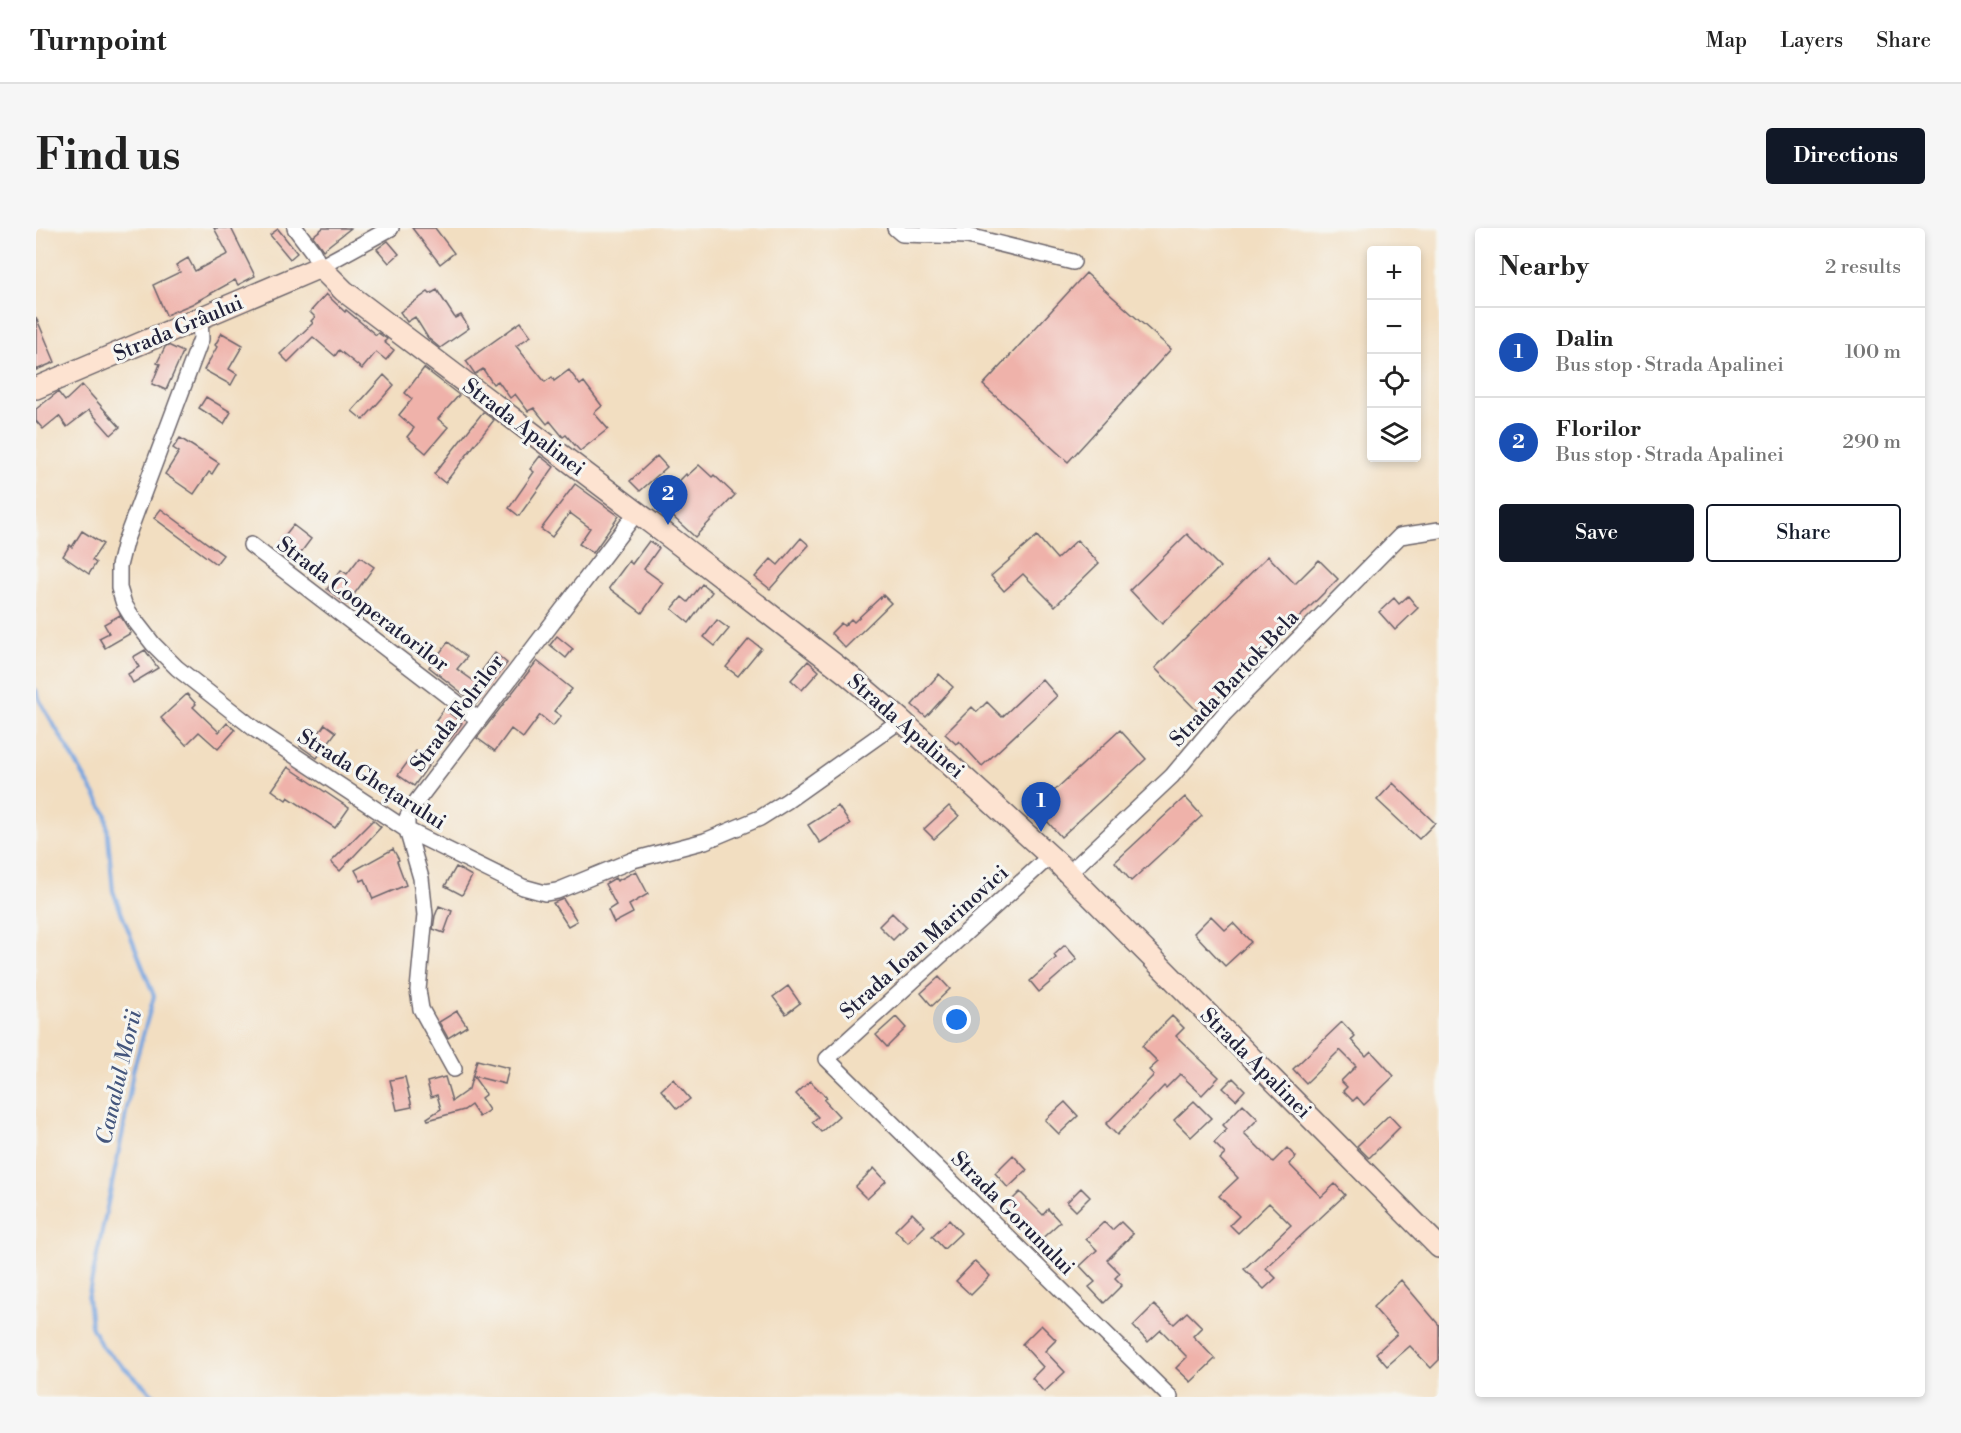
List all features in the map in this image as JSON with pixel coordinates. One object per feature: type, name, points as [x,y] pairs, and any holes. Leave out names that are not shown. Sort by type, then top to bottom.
[{"type":"street","points":[[295,228],[313,252],[320,267],[391,228]]},
{"type":"street","points":[[895,228],[902,234],[968,236],[1073,262]]},
{"type":"street","name":"Strada Grâului","points":[[36,388],[320,267]]},
{"type":"street","name":"Strada Apalinei","points":[[320,267],[344,291],[637,512],[847,674],[901,720],[1050,856],[1439,1247]]},
{"type":"street","name":"Strada Ghețarului","points":[[200,318],[201,339],[121,558],[119,588],[124,604],[153,644],[177,668],[255,730],[407,830],[523,888],[545,893],[557,891],[633,860],[705,841],[760,818],[901,720]]},
{"type":"street","name":"Strada Folrilor","points":[[407,830],[407,818],[413,806],[637,512]]},
{"type":"street","name":"Strada Bartok Bela","points":[[1068,874],[1172,776],[1224,714],[1400,536],[1439,530]]},
{"type":"street","name":"Strada Cooperatorilor","points":[[251,545],[478,719]]},
{"type":"street","points":[[407,830],[421,878],[424,898],[425,915],[418,990],[421,1009],[454,1069]]},
{"type":"street","name":"Strada Ioan Marinovici","points":[[827,1059],[1050,856]]},
{"type":"street","name":"Strada Gorunului","points":[[827,1059],[1170,1397]]},
{"type":"building","points":[[214,228],[231,228],[255,276],[238,285],[235,280],[192,304],[166,315],[153,285],[180,272],[176,265],[188,258],[195,271],[228,254]]},
{"type":"building","points":[[323,228],[351,228],[323,250],[313,236]]},
{"type":"building","points":[[412,228],[435,228],[454,253],[440,264]]},
{"type":"building","points":[[278,229],[297,253],[290,259],[270,235]]},
{"type":"building","points":[[388,241],[399,254],[389,263],[377,249]]},
{"type":"building","points":[[1086,273],[1171,349],[1068,462],[983,385]]},
{"type":"building","points":[[437,290],[455,318],[461,315],[469,328],[440,348],[428,338],[415,317],[407,322],[400,312],[428,292],[430,294]]},
{"type":"building","points":[[326,294],[345,312],[346,310],[376,335],[378,333],[387,339],[384,342],[394,350],[386,360],[376,352],[362,369],[339,350],[335,356],[313,337],[288,362],[280,354],[313,323],[311,321],[315,317],[310,312]]},
{"type":"building","points":[[36,317],[55,362],[36,370]]},
{"type":"building","points":[[521,322],[531,336],[516,346],[545,382],[552,377],[554,381],[569,370],[580,385],[584,382],[602,406],[594,413],[608,429],[580,451],[566,435],[563,437],[550,421],[547,424],[534,408],[528,411],[515,394],[510,398],[498,381],[493,384],[483,369],[475,374],[466,361]]},
{"type":"building","points":[[222,333],[243,345],[229,369],[237,374],[231,385],[204,370]]},
{"type":"building","points":[[168,345],[183,352],[166,390],[152,384],[160,364],[157,363]]},
{"type":"building","points":[[424,368],[459,395],[438,419],[448,427],[426,453],[407,437],[414,428],[399,415],[412,399],[405,393]]},
{"type":"building","points":[[384,375],[394,385],[363,420],[352,411]]},
{"type":"building","points":[[82,385],[120,427],[111,435],[89,410],[67,427],[59,416],[43,429],[36,421],[36,409],[58,392],[65,401]]},
{"type":"building","points":[[206,397],[231,412],[224,424],[199,408]]},
{"type":"building","points":[[483,412],[494,420],[445,483],[434,474]]},
{"type":"building","points":[[180,438],[219,463],[212,474],[209,472],[194,494],[165,474],[179,452],[173,448]]},
{"type":"building","points":[[540,456],[554,467],[519,516],[509,508],[534,472],[530,469]]},
{"type":"building","points":[[657,456],[667,467],[640,491],[630,481]]},
{"type":"building","points":[[699,465],[712,477],[714,475],[735,495],[695,537],[658,503],[686,474],[687,476]]},
{"type":"building","points":[[575,484],[619,516],[593,553],[579,544],[590,528],[570,513],[552,537],[541,529]]},
{"type":"building","points":[[161,509],[223,555],[216,564],[154,518]]},
{"type":"building","points":[[293,525],[311,539],[296,559],[277,545]]},
{"type":"building","points":[[82,531],[103,544],[92,560],[96,563],[89,574],[63,556]]},
{"type":"building","points":[[1187,534],[1220,567],[1162,624],[1130,590]]},
{"type":"building","points":[[1037,536],[1057,559],[1077,540],[1099,563],[1055,606],[1023,574],[1004,591],[991,576]]},
{"type":"building","points":[[801,538],[809,545],[770,589],[755,577],[771,559],[778,565]]},
{"type":"building","points":[[649,541],[659,548],[644,569],[663,583],[642,613],[609,588],[629,561],[632,564]]},
{"type":"building","points":[[1268,556],[1295,584],[1319,560],[1338,579],[1201,715],[1155,668]]},
{"type":"building","points":[[360,557],[374,567],[347,604],[327,589],[341,570],[347,574]]},
{"type":"building","points":[[702,584],[712,592],[689,623],[672,609],[682,597],[688,602]]},
{"type":"building","points":[[883,595],[891,603],[845,648],[831,633],[841,623],[844,626],[851,619],[854,622]]},
{"type":"building","points":[[1408,596],[1418,608],[1395,630],[1379,612],[1394,598],[1399,604]]},
{"type":"building","points":[[120,615],[131,633],[105,648],[99,638],[109,633],[104,624]]},
{"type":"building","points":[[717,620],[729,629],[715,646],[704,637]]},
{"type":"building","points":[[557,636],[573,649],[566,658],[550,645]]},
{"type":"building","points":[[749,639],[761,648],[738,676],[726,667]]},
{"type":"building","points":[[448,642],[467,657],[457,669],[474,681],[495,653],[507,663],[476,704],[429,667]]},
{"type":"building","points":[[145,650],[158,668],[133,683],[128,674],[139,667],[133,657]]},
{"type":"building","points":[[537,661],[572,689],[554,711],[561,716],[553,726],[540,715],[523,738],[511,729],[495,751],[477,738]]},
{"type":"building","points":[[808,661],[819,671],[802,690],[791,680]]},
{"type":"building","points":[[939,674],[953,687],[926,717],[912,705]]},
{"type":"building","points":[[1042,679],[1057,696],[982,766],[959,741],[956,744],[945,734],[972,707],[977,712],[987,702],[1002,717]]},
{"type":"building","points":[[187,694],[196,704],[193,707],[219,732],[227,723],[235,730],[218,749],[199,732],[186,745],[161,718]]},
{"type":"building","points":[[444,709],[462,723],[449,741],[438,732],[442,727],[435,721]]},
{"type":"building","points":[[325,724],[336,732],[317,758],[300,746],[308,735],[314,740]]},
{"type":"building","points":[[1120,730],[1146,759],[1061,837],[1047,821],[1041,827],[1029,814]]},
{"type":"building","points":[[416,751],[431,762],[414,786],[398,775]]},
{"type":"building","points":[[288,767],[349,808],[335,828],[288,797],[286,800],[272,790]]},
{"type":"building","points":[[1393,783],[1435,823],[1419,839],[1377,800]]},
{"type":"building","points":[[1185,797],[1202,816],[1131,881],[1115,862]]},
{"type":"building","points":[[838,806],[850,824],[820,843],[808,825]]},
{"type":"building","points":[[949,806],[959,816],[934,839],[924,829]]},
{"type":"building","points":[[373,820],[381,827],[340,871],[331,862]]},
{"type":"building","points":[[393,849],[399,860],[397,861],[406,885],[373,899],[365,879],[361,881],[355,870]]},
{"type":"building","points":[[456,867],[472,876],[462,895],[445,886]]},
{"type":"building","points":[[636,871],[648,894],[629,905],[633,913],[614,923],[608,910],[616,905],[605,884],[615,878],[617,881]]},
{"type":"building","points":[[563,899],[577,921],[568,926],[553,903]]},
{"type":"building","points":[[439,906],[452,911],[444,933],[433,929]]},
{"type":"building","points":[[892,913],[906,927],[893,940],[879,926]]},
{"type":"building","points":[[1211,916],[1225,930],[1233,923],[1251,942],[1225,966],[1194,933]]},
{"type":"building","points":[[1065,945],[1077,959],[1039,992],[1030,981],[1056,958],[1054,955]]},
{"type":"building","points":[[939,977],[950,989],[932,1006],[921,993]]},
{"type":"building","points":[[788,986],[800,1003],[786,1014],[773,997]]},
{"type":"building","points":[[457,1011],[467,1026],[448,1038],[439,1022]]},
{"type":"building","points":[[1172,1016],[1184,1028],[1176,1036],[1219,1077],[1202,1095],[1180,1074],[1166,1088],[1164,1086],[1117,1135],[1106,1124],[1154,1075],[1149,1070],[1158,1062],[1142,1046]]},
{"type":"building","points":[[896,1017],[906,1028],[887,1047],[876,1035]]},
{"type":"building","points":[[1342,1022],[1355,1036],[1351,1040],[1366,1056],[1371,1051],[1394,1076],[1364,1105],[1357,1097],[1353,1101],[1343,1091],[1347,1087],[1341,1081],[1356,1066],[1340,1050],[1306,1083],[1293,1069]]},
{"type":"building","points":[[477,1060],[509,1068],[505,1084],[473,1076],[486,1094],[481,1098],[489,1110],[479,1117],[471,1105],[464,1110],[428,1120],[427,1118],[441,1109],[437,1095],[431,1097],[427,1082],[445,1077],[452,1101],[469,1089]]},
{"type":"building","points":[[405,1077],[412,1107],[397,1110],[390,1080]]},
{"type":"building","points":[[1233,1078],[1245,1090],[1236,1100],[1223,1088]]},
{"type":"building","points":[[673,1079],[690,1099],[677,1109],[661,1090]]},
{"type":"building","points":[[810,1081],[827,1098],[824,1100],[839,1116],[821,1132],[812,1122],[818,1117],[796,1094]]},
{"type":"building","points":[[1194,1101],[1211,1118],[1191,1137],[1174,1120]]},
{"type":"building","points":[[1065,1102],[1078,1116],[1059,1134],[1045,1120]]},
{"type":"building","points":[[1243,1104],[1258,1119],[1244,1133],[1273,1162],[1287,1148],[1296,1157],[1289,1164],[1321,1197],[1335,1184],[1345,1195],[1266,1268],[1276,1278],[1264,1289],[1244,1269],[1291,1225],[1269,1203],[1238,1233],[1230,1225],[1239,1216],[1219,1196],[1238,1178],[1220,1159],[1225,1154],[1214,1143],[1227,1129],[1223,1125]]},
{"type":"building","points":[[1389,1115],[1400,1127],[1369,1158],[1357,1146]]},
{"type":"building","points":[[1013,1155],[1027,1170],[1008,1188],[995,1173]]},
{"type":"building","points":[[874,1168],[886,1181],[867,1199],[855,1187]]},
{"type":"building","points":[[1081,1188],[1090,1197],[1076,1211],[1067,1202]]},
{"type":"building","points":[[1020,1192],[1043,1215],[1048,1209],[1060,1222],[1037,1243],[1002,1210]]},
{"type":"building","points":[[912,1213],[925,1226],[908,1243],[895,1230]]},
{"type":"building","points":[[949,1220],[961,1233],[944,1249],[932,1236]]},
{"type":"building","points":[[1104,1222],[1112,1230],[1121,1222],[1133,1234],[1107,1260],[1120,1273],[1115,1278],[1122,1285],[1104,1303],[1089,1287],[1095,1282],[1080,1266],[1097,1250],[1086,1239]]},
{"type":"building","points":[[975,1261],[990,1276],[971,1295],[956,1281]]},
{"type":"building","points":[[1401,1280],[1439,1325],[1439,1360],[1431,1368],[1410,1346],[1387,1366],[1376,1353],[1397,1334],[1373,1307]]},
{"type":"building","points":[[1154,1305],[1174,1324],[1187,1312],[1202,1327],[1193,1336],[1215,1359],[1191,1382],[1176,1368],[1187,1357],[1161,1330],[1148,1342],[1133,1326]]},
{"type":"building","points":[[1041,1325],[1056,1340],[1045,1351],[1065,1372],[1044,1392],[1032,1378],[1043,1367],[1022,1344]]},
{"type":"waterway","name":"Canalul Morii","points":[[36,690],[40,701],[106,814],[113,891],[154,996],[133,1071],[123,1131],[88,1298],[91,1326],[102,1347],[156,1397]]},
{"type":"place","name":"Florilor","points":[[668,525]]},
{"type":"place","name":"Dalin","points":[[1041,832]]}]
